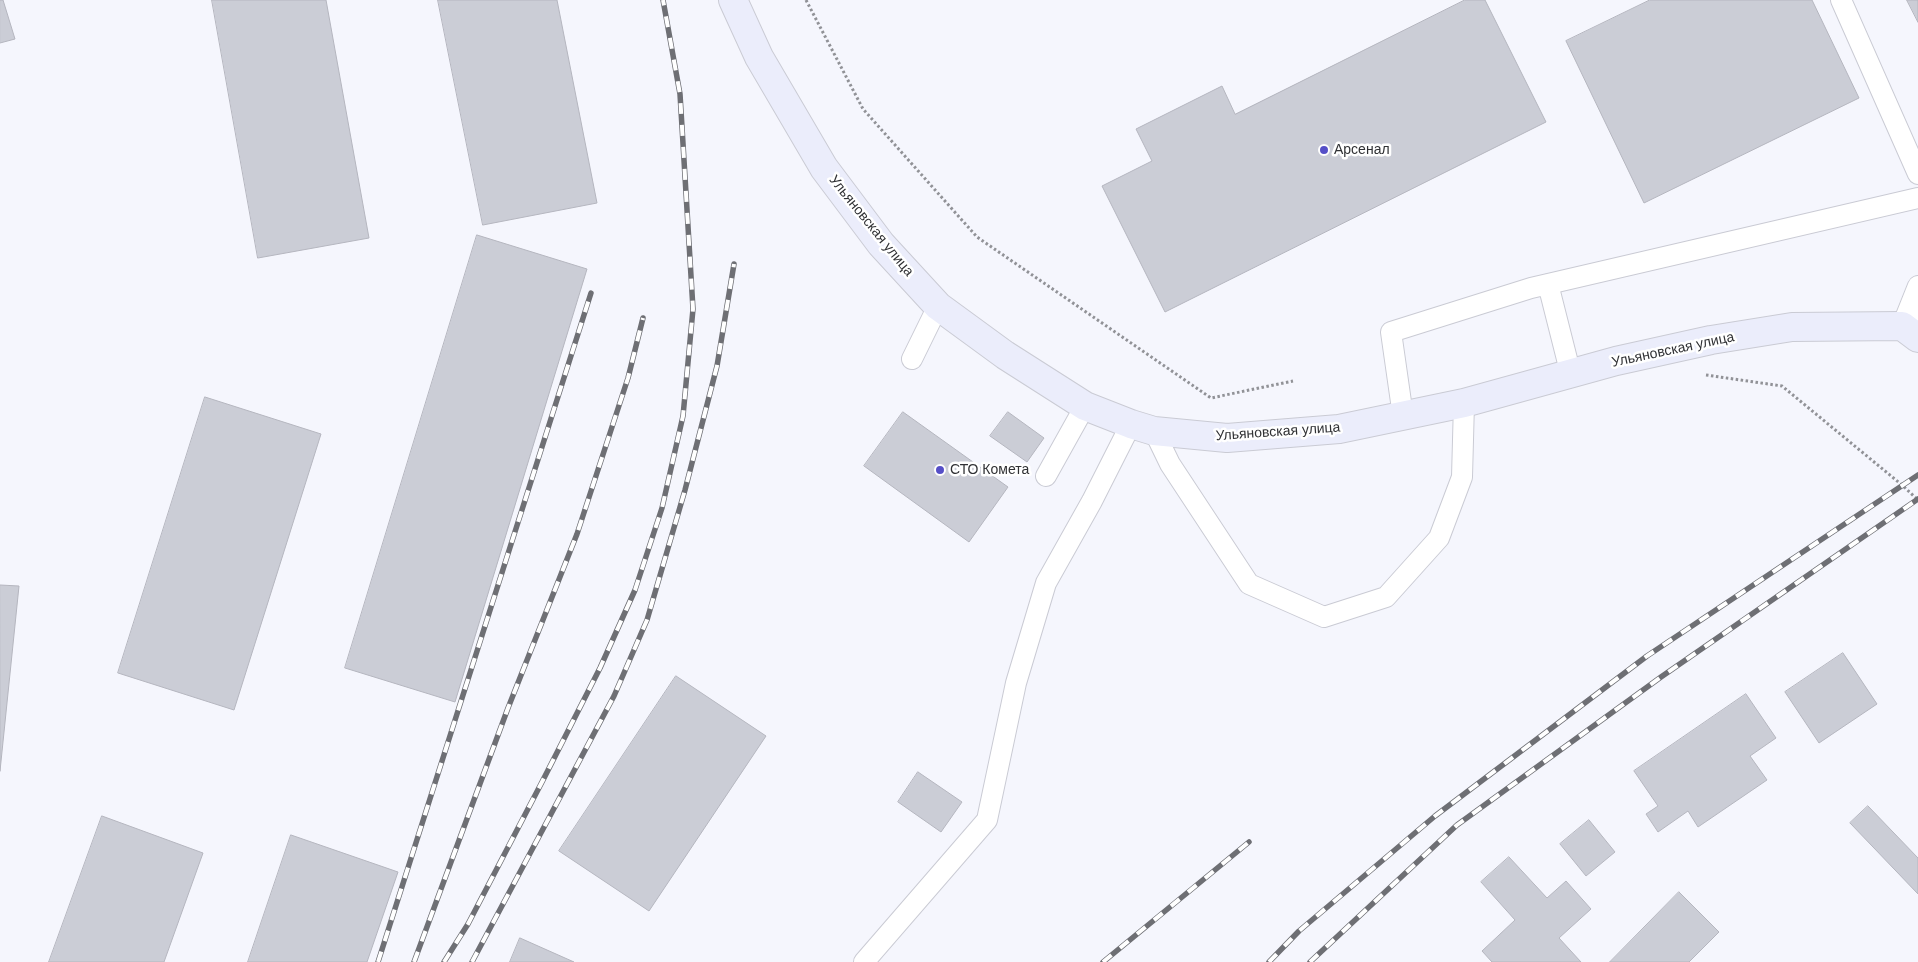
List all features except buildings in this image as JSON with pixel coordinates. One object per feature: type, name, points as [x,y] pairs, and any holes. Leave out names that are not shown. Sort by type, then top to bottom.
[{"type":"main road","name":"Ульяновская улица","points":[[733,0],[759,58],[824,168],[881,244],[938,306],[1005,355],[1085,406],[1142,427],[1227,438],[1339,429],[1464,404],[1616,362],[1711,340],[1792,327],[1913,326]]},
{"type":"lane","points":[[1841,0],[1918,174]]},
{"type":"lane","points":[[1403,416],[1391,332],[1548,284],[1918,198]]},
{"type":"lane","points":[[1548,284],[1571,375]]},
{"type":"lane","points":[[1913,326],[1918,286]]},
{"type":"lane","points":[[912,359],[938,306]]},
{"type":"lane","points":[[864,962],[987,820],[1016,683],[1046,583],[1092,501],[1142,427],[1170,464],[1249,584],[1324,617],[1386,597],[1439,538],[1462,476],[1464,404]]},
{"type":"lane","points":[[1046,476],[1085,406]]},
{"type":"path","points":[[806,0],[863,109],[978,237],[1210,398],[1293,381]]},
{"type":"path","points":[[1704,374],[1782,386],[1918,500]]},
{"type":"railway","points":[[444,962],[468,924],[542,782],[600,668],[635,590],[662,508],[683,416],[693,309],[680,94],[663,0]]},
{"type":"railway","points":[[472,962],[614,696],[647,620],[685,490],[717,366],[734,264]]},
{"type":"railway","points":[[378,962],[591,293]]},
{"type":"railway","points":[[414,962],[508,708],[577,534],[628,378],[643,318]]},
{"type":"railway","points":[[1269,962],[1299,931],[1435,816],[1647,656],[1918,475]]},
{"type":"railway","points":[[1310,962],[1457,825],[1661,677],[1918,499]]},
{"type":"railway","points":[[1103,962],[1249,842]]},
{"type":"place","name":"Арсенал","points":[[1324,150]]},
{"type":"place","name":"СТО Комета","points":[[940,470]]}]
